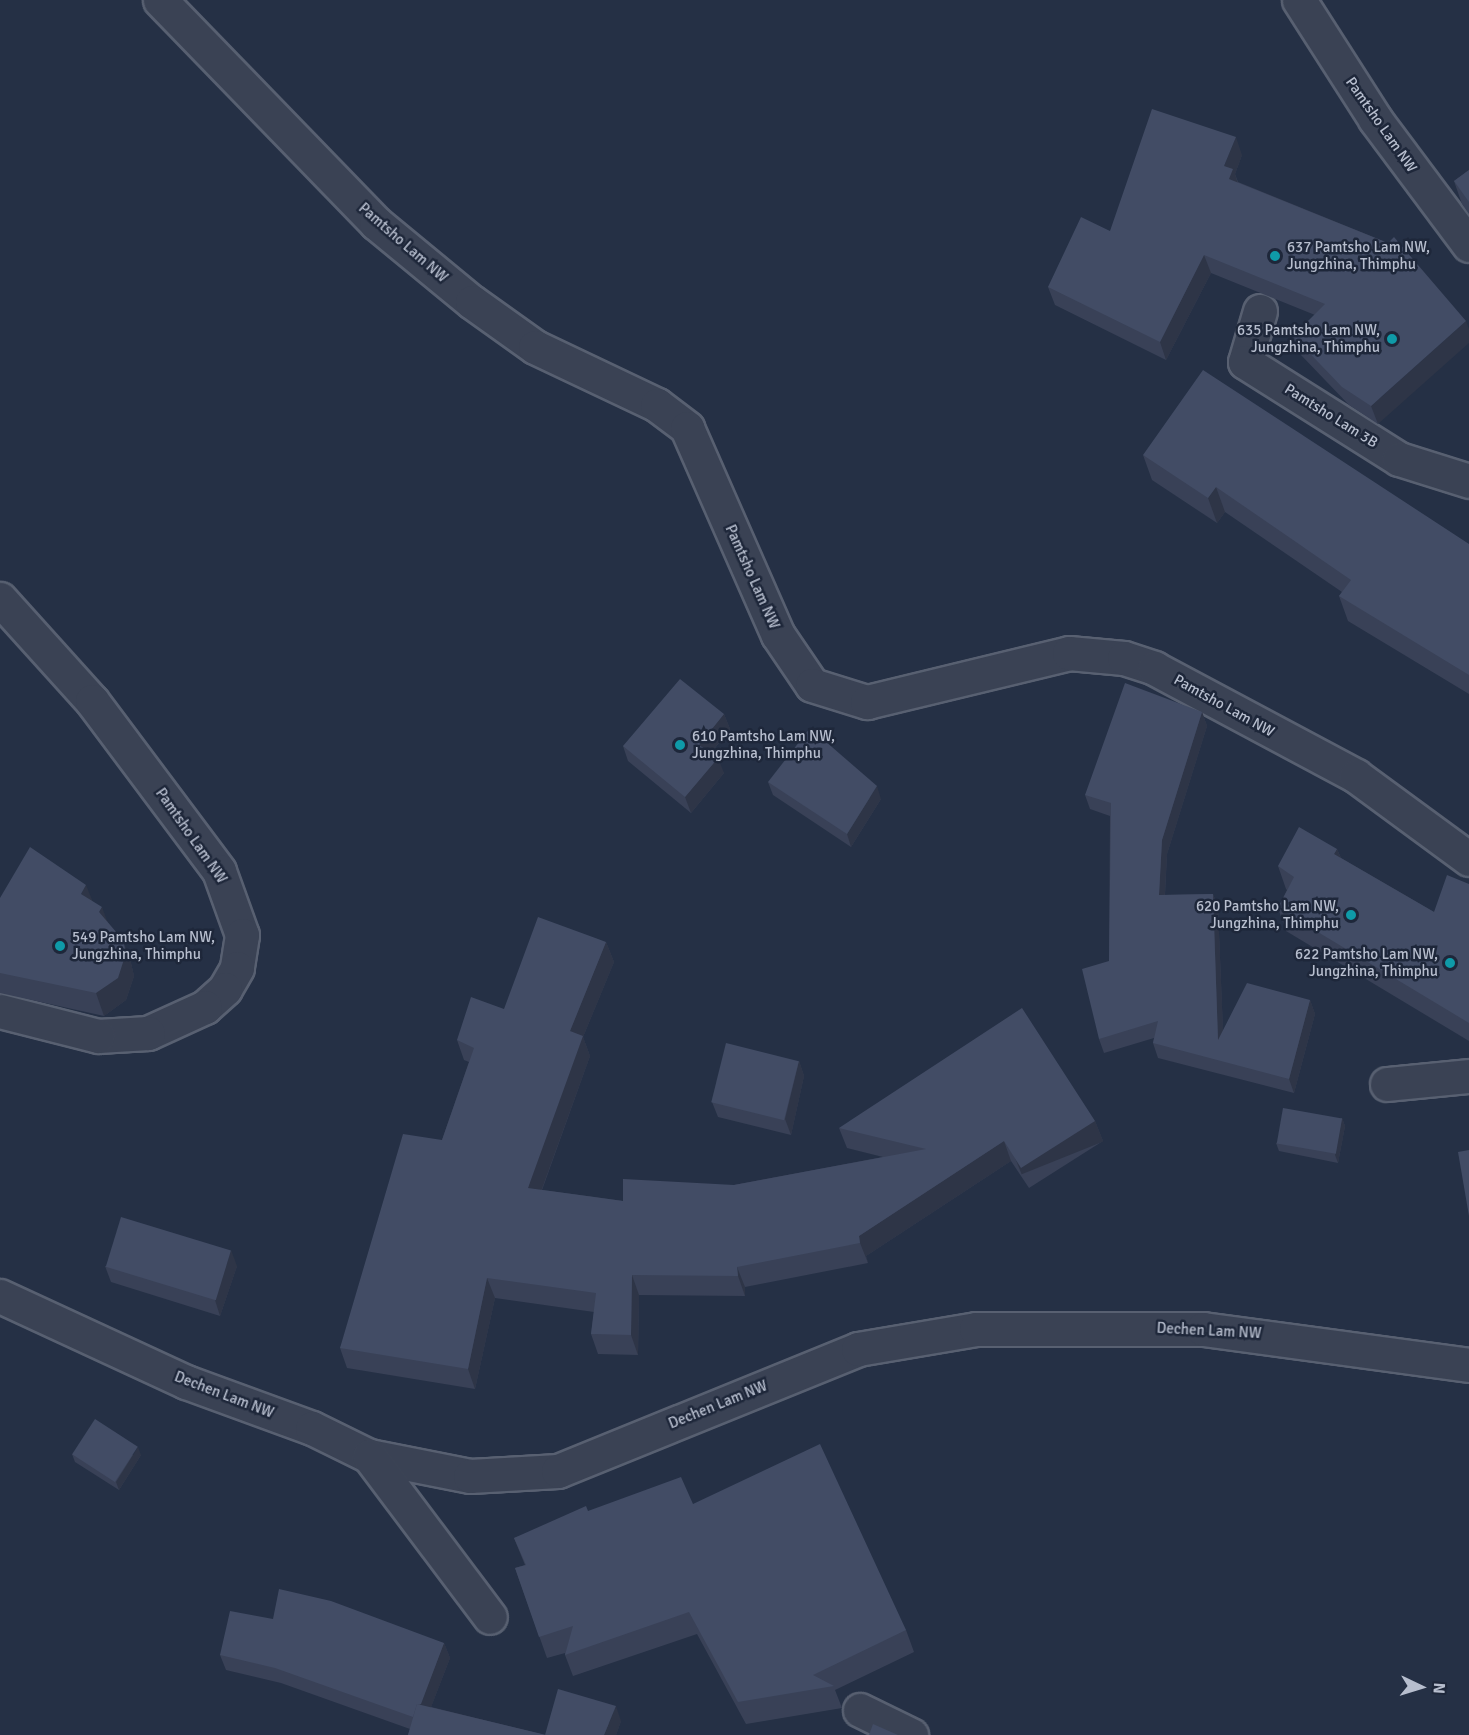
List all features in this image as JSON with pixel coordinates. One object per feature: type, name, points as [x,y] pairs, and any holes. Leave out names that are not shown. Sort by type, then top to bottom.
[{"type":"street","name":"Pamtsho Lam NW","points":[[160,0],[376,224],[464,295],[535,348],[657,405],[687,428],[778,635],[812,685],[867,702],[1070,653],[1124,658],[1154,668],[1356,776],[1469,860]]},
{"type":"street","name":"Pamtsho Lam NW","points":[[1299,0],[1376,119],[1469,245]]},
{"type":"street","name":"Pamtsho Lam 3B","points":[[1260,311],[1245,362],[1399,459],[1469,481]]},
{"type":"street","name":"Pamtsho Lam NW","points":[[0,600],[92,701],[219,871],[242,935],[237,968],[225,989],[205,1007],[148,1033],[98,1036],[0,1011]]},
{"type":"street","points":[[1387,1084],[1469,1076]]},
{"type":"street","name":"Dechen Lam NW","points":[[0,1296],[186,1382],[312,1428],[369,1456],[470,1476],[558,1471],[858,1349],[976,1329],[1203,1329],[1469,1365]]},
{"type":"street","points":[[369,1456],[490,1617]]},
{"type":"street","points":[[860,1710],[911,1735]]},
{"type":"building","points":[[1152,109],[1236,137],[1224,166],[1233,169],[1229,179],[1388,243],[1394,237],[1466,321],[1371,406],[1342,387],[1293,336],[1325,304],[1204,255],[1160,342],[1048,287],[1081,217],[1110,231]]},
{"type":"building","points":[[1469,170],[1469,202],[1454,181]]},
{"type":"building","points":[[1203,370],[1469,544],[1469,675],[1339,596],[1351,580],[1216,487],[1208,498],[1143,455]]},
{"type":"building","name":"610 Pamtsho Lam NW, Jungzhina, Thimphu","points":[[680,679],[724,714],[699,745],[718,758],[685,797],[623,746]]},
{"type":"building","points":[[1125,683],[1202,712],[1162,840],[1159,895],[1213,894],[1218,1040],[1247,983],[1310,1000],[1289,1079],[1153,1043],[1158,1021],[1099,1039],[1082,969],[1109,961],[1111,803],[1085,795]]},
{"type":"building","points":[[810,728],[877,786],[847,834],[768,782]]},
{"type":"building","points":[[1299,827],[1337,849],[1334,854],[1434,912],[1447,875],[1469,884],[1469,1023],[1278,908],[1294,877],[1278,866]]},
{"type":"building","name":"549 Pamtsho Lam NW, Jungzhina, Thimphu","points":[[30,847],[86,885],[81,894],[102,907],[99,912],[123,940],[126,953],[118,978],[96,993],[0,973],[0,898]]},
{"type":"building","points":[[538,917],[606,942],[570,1031],[583,1036],[528,1188],[623,1201],[623,1179],[734,1185],[926,1149],[839,1128],[1022,1008],[1095,1121],[1021,1168],[1004,1141],[859,1236],[860,1243],[737,1267],[738,1276],[632,1275],[631,1335],[591,1334],[596,1293],[487,1278],[468,1369],[340,1348],[403,1134],[442,1140],[474,1048],[457,1040],[471,997],[504,1009]]},
{"type":"building","points":[[726,1043],[799,1061],[784,1120],[711,1102]]},
{"type":"building","points":[[1283,1108],[1342,1118],[1336,1154],[1277,1143]]},
{"type":"building","points":[[1469,1150],[1469,1216],[1458,1152]]},
{"type":"building","points":[[121,1217],[231,1251],[216,1300],[106,1267]]},
{"type":"building","points":[[95,1419],[138,1447],[115,1482],[72,1454]]},
{"type":"building","points":[[820,1444],[906,1630],[813,1675],[834,1686],[738,1702],[689,1612],[565,1655],[573,1626],[539,1637],[515,1568],[526,1565],[514,1538],[586,1506],[588,1511],[681,1477],[693,1504]]},
{"type":"building","points":[[279,1589],[331,1601],[444,1643],[421,1704],[417,1704],[413,1717],[275,1668],[220,1655],[230,1611],[273,1619]]},
{"type":"building","points":[[558,1689],[616,1706],[604,1735],[545,1735]]},
{"type":"building","points":[[417,1704],[546,1735],[408,1735]]},
{"type":"building","points":[[873,1724],[898,1735],[869,1735]]},
{"type":"place","name":"637 Pamtsho Lam NW, Jungzhina, Thimphu","points":[[1275,256]]},
{"type":"place","name":"635 Pamtsho Lam NW, Jungzhina, Thimphu","points":[[1392,339]]},
{"type":"place","name":"610 Pamtsho Lam NW, Jungzhina, Thimphu","points":[[680,745]]},
{"type":"place","name":"620 Pamtsho Lam NW, Jungzhina, Thimphu","points":[[1351,915]]},
{"type":"place","name":"549 Pamtsho Lam NW, Jungzhina, Thimphu","points":[[60,946]]},
{"type":"place","name":"622 Pamtsho Lam NW, Jungzhina, Thimphu","points":[[1450,963]]}]
